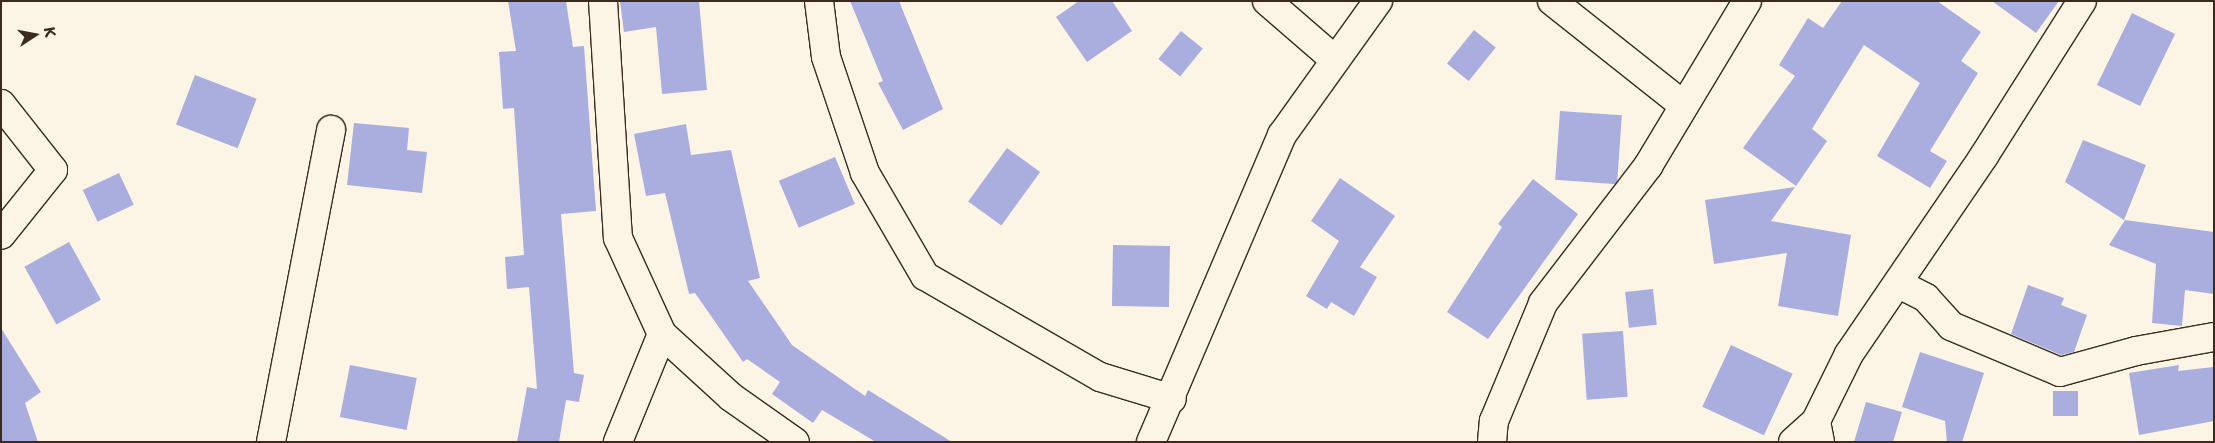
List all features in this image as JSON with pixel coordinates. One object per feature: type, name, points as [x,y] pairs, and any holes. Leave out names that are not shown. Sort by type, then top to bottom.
[{"type":"street","points":[[603,1],[618,238],[662,334],[731,397],[795,442]]},
{"type":"street","points":[[819,1],[826,57],[865,173],[925,276],[1100,377],[1172,399]]},
{"type":"street","points":[[1267,1],[1335,60]]},
{"type":"street","points":[[1151,442],[1172,399],[1282,135],[1378,1]]},
{"type":"street","points":[[1552,1],[1683,105]]},
{"type":"street","points":[[1492,442],[1494,421],[1543,303],[1648,166],[1747,1]]},
{"type":"street","points":[[1793,442],[1818,432],[1849,354],[1899,284],[2082,1]]},
{"type":"street","points":[[1,104],[53,170],[1,235]]},
{"type":"street","points":[[271,442],[331,130]]},
{"type":"street","points":[[1899,284],[1926,298],[1951,326],[2060,372],[2136,350],[2214,337]]},
{"type":"street","points":[[618,442],[662,334]]},
{"type":"building","points":[[508,1],[566,1],[573,47],[584,46],[596,211],[561,214],[574,373],[584,375],[579,402],[566,400],[559,442],[517,442],[527,387],[537,389],[529,287],[507,289],[505,257],[524,255],[514,108],[503,109],[499,52],[516,51]]},
{"type":"building","points":[[620,1],[699,1],[707,90],[662,94],[656,27],[624,32]]},
{"type":"building","points":[[850,1],[899,1],[943,109],[903,130],[878,83],[883,81]]},
{"type":"building","points":[[1079,1],[1112,1],[1132,31],[1087,62],[1056,17]]},
{"type":"building","points":[[1842,1],[1937,1],[1981,32],[1961,61],[1978,73],[1930,151],[1947,161],[1930,188],[1877,156],[1920,83],[1864,45],[1812,129],[1827,141],[1796,186],[1743,148],[1795,76],[1779,65],[1808,18],[1823,28]]},
{"type":"building","points":[[1992,1],[2059,1],[2036,33]]},
{"type":"building","points":[[2132,13],[2175,34],[2140,106],[2097,85]]},
{"type":"building","points":[[1474,30],[1496,48],[1469,81],[1447,63]]},
{"type":"building","points":[[1181,31],[1203,49],[1180,77],[1158,59]]},
{"type":"building","points":[[195,75],[257,99],[238,148],[176,124]]},
{"type":"building","points":[[1560,111],[1622,115],[1617,184],[1555,180]]},
{"type":"building","points":[[354,123],[409,128],[407,150],[427,152],[422,193],[347,185]]},
{"type":"building","points":[[686,124],[691,155],[731,150],[760,278],[748,281],[792,345],[865,396],[868,390],[952,442],[876,442],[822,410],[813,423],[772,394],[780,382],[747,359],[743,362],[695,293],[689,294],[665,193],[646,196],[634,134]]},
{"type":"building","points":[[2083,140],[2146,165],[2124,220],[2065,182]]},
{"type":"building","points":[[1007,148],[1040,172],[1001,225],[968,201]]},
{"type":"building","points":[[835,157],[855,204],[799,228],[779,181]]},
{"type":"building","points":[[119,173],[134,205],[98,222],[83,190]]},
{"type":"building","points":[[1340,178],[1395,216],[1360,267],[1377,277],[1354,316],[1331,302],[1327,309],[1306,296],[1339,241],[1311,221]]},
{"type":"building","points":[[1533,179],[1578,214],[1488,339],[1447,312],[1502,227],[1498,224]]},
{"type":"building","points":[[1795,187],[1771,221],[1851,235],[1838,316],[1778,306],[1787,253],[1714,264],[1705,200]]},
{"type":"building","points":[[2125,220],[2214,232],[2214,294],[2185,290],[2182,326],[2152,323],[2156,264],[2109,245]]},
{"type":"building","points":[[69,242],[101,300],[56,324],[24,267]]},
{"type":"building","points":[[1113,245],[1170,246],[1169,307],[1112,306]]},
{"type":"building","points":[[2028,285],[2064,298],[2061,305],[2087,315],[2074,352],[2061,355],[2011,334]]},
{"type":"building","points":[[1653,289],[1657,325],[1629,328],[1625,292]]},
{"type":"building","points":[[1,328],[41,392],[25,403],[38,442],[1,442]]},
{"type":"building","points":[[1623,331],[1628,397],[1587,400],[1582,334]]},
{"type":"building","points":[[1731,345],[1793,374],[1764,435],[1702,407]]},
{"type":"building","points":[[1920,352],[1984,373],[1962,442],[1947,442],[1945,421],[1902,407]]},
{"type":"building","points":[[350,365],[417,378],[407,430],[340,417]]},
{"type":"building","points":[[2179,365],[2178,371],[2214,367],[2214,421],[2139,435],[2129,373]]},
{"type":"building","points":[[2053,391],[2078,391],[2078,416],[2053,416]]},
{"type":"building","points":[[1866,402],[1902,412],[1893,442],[1854,442]]}]
